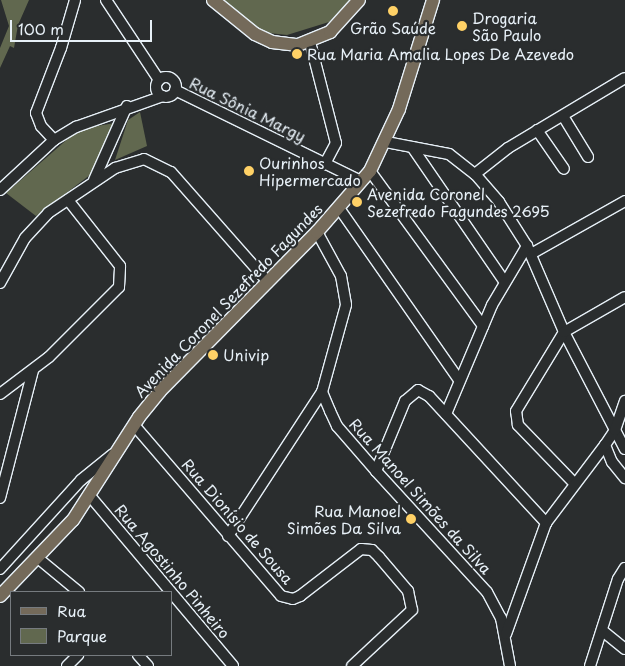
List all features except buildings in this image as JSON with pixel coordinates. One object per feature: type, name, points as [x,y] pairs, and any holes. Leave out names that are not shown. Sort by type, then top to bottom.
[{"type":"main road","points":[[214,0],[240,24],[272,42],[285,45],[310,42],[330,32],[359,0]]},
{"type":"main road","name":"Avenida Coronel Sezefredo Fagundes","points":[[0,596],[39,559],[90,496],[134,426],[160,391],[317,232],[366,176],[386,142],[399,109],[433,0]]},
{"type":"street","points":[[54,140],[41,126],[36,113],[62,48],[75,0]]},
{"type":"street","points":[[106,0],[159,80],[156,89],[163,96]]},
{"type":"street","points":[[310,42],[336,143],[325,164]]},
{"type":"street","points":[[475,174],[508,148],[625,78]]},
{"type":"street","name":"Rua Sônia Margy","points":[[159,80],[171,79],[175,90],[325,164],[366,176]]},
{"type":"street","name":"Rua Sônia Margy","points":[[0,190],[54,140],[76,127],[128,106],[169,96],[175,90]]},
{"type":"street","points":[[94,181],[128,106]]},
{"type":"street","points":[[563,116],[588,157]]},
{"type":"street","points":[[537,130],[564,168]]},
{"type":"street","points":[[386,142],[442,151],[475,174],[499,202],[529,250],[564,332],[625,449]]},
{"type":"street","points":[[412,147],[504,281]]},
{"type":"street","points":[[0,283],[33,227],[94,181],[115,168],[144,159],[171,172],[268,282]]},
{"type":"street","points":[[366,176],[483,326]]},
{"type":"street","points":[[0,394],[33,370],[101,308],[119,287],[122,277],[120,266],[111,252],[68,200]]},
{"type":"street","points":[[446,414],[459,380],[504,281],[529,250],[625,201]]},
{"type":"street","points":[[339,208],[459,380]]},
{"type":"street","points":[[228,536],[322,392],[346,305],[341,276],[317,232]]},
{"type":"street","points":[[574,483],[524,432],[515,418],[521,400],[564,332],[625,297]]},
{"type":"street","points":[[0,498],[33,370]]},
{"type":"street","points":[[376,471],[405,401],[414,391],[429,396],[546,523]]},
{"type":"street","name":"Rua Manoel Simões da Silva","points":[[322,392],[337,426],[486,592],[501,618],[506,634],[510,666]]},
{"type":"street","points":[[506,634],[546,523],[615,430],[625,401]]},
{"type":"street","name":"Rua Dionísio de Sousa","points":[[134,426],[278,594],[286,599],[300,596],[361,549],[372,550],[379,557],[408,591],[412,610],[352,666]]},
{"type":"street","points":[[605,445],[612,462],[625,478]]},
{"type":"street","points":[[0,569],[81,480],[118,451]]},
{"type":"street","name":"Rua Agostinho Pinheiro","points":[[90,496],[170,591]]},
{"type":"street","points":[[39,559],[78,591]]},
{"type":"street","points":[[590,666],[604,632],[625,568]]},
{"type":"street","name":"Rua Agostinho Pinheiro","points":[[172,593],[233,666]]},
{"type":"street","points":[[604,632],[625,649]]},
{"type":"street","points":[[67,666],[77,656]]},
{"type":"street","points":[[139,656],[148,666]]},
{"type":"green space","points":[[1,0],[29,0],[18,25],[14,48],[10,46],[0,68],[0,48],[9,26]]},
{"type":"green space","points":[[223,0],[350,0],[329,22],[287,35],[269,33],[251,25]]},
{"type":"green space","points":[[140,112],[147,146],[115,160],[128,120]]},
{"type":"green space","points":[[115,123],[90,175],[36,216],[6,193],[79,129]]},
{"type":"place","name":"Grão Saúde","points":[[393,11]]},
{"type":"place","name":"Drogaria São Paulo","points":[[462,26]]},
{"type":"place","name":"Rua Maria Amalia Lopes De Azevedo","points":[[297,54]]},
{"type":"place","name":"Ourinhos Hipermercado","points":[[249,171]]},
{"type":"place","name":"Avenida Coronel Sezefredo Fagundes 2695","points":[[357,202]]},
{"type":"place","name":"Univip","points":[[213,355]]},
{"type":"place","name":"Rua Manoel Simões Da Silva","points":[[411,519]]}]
